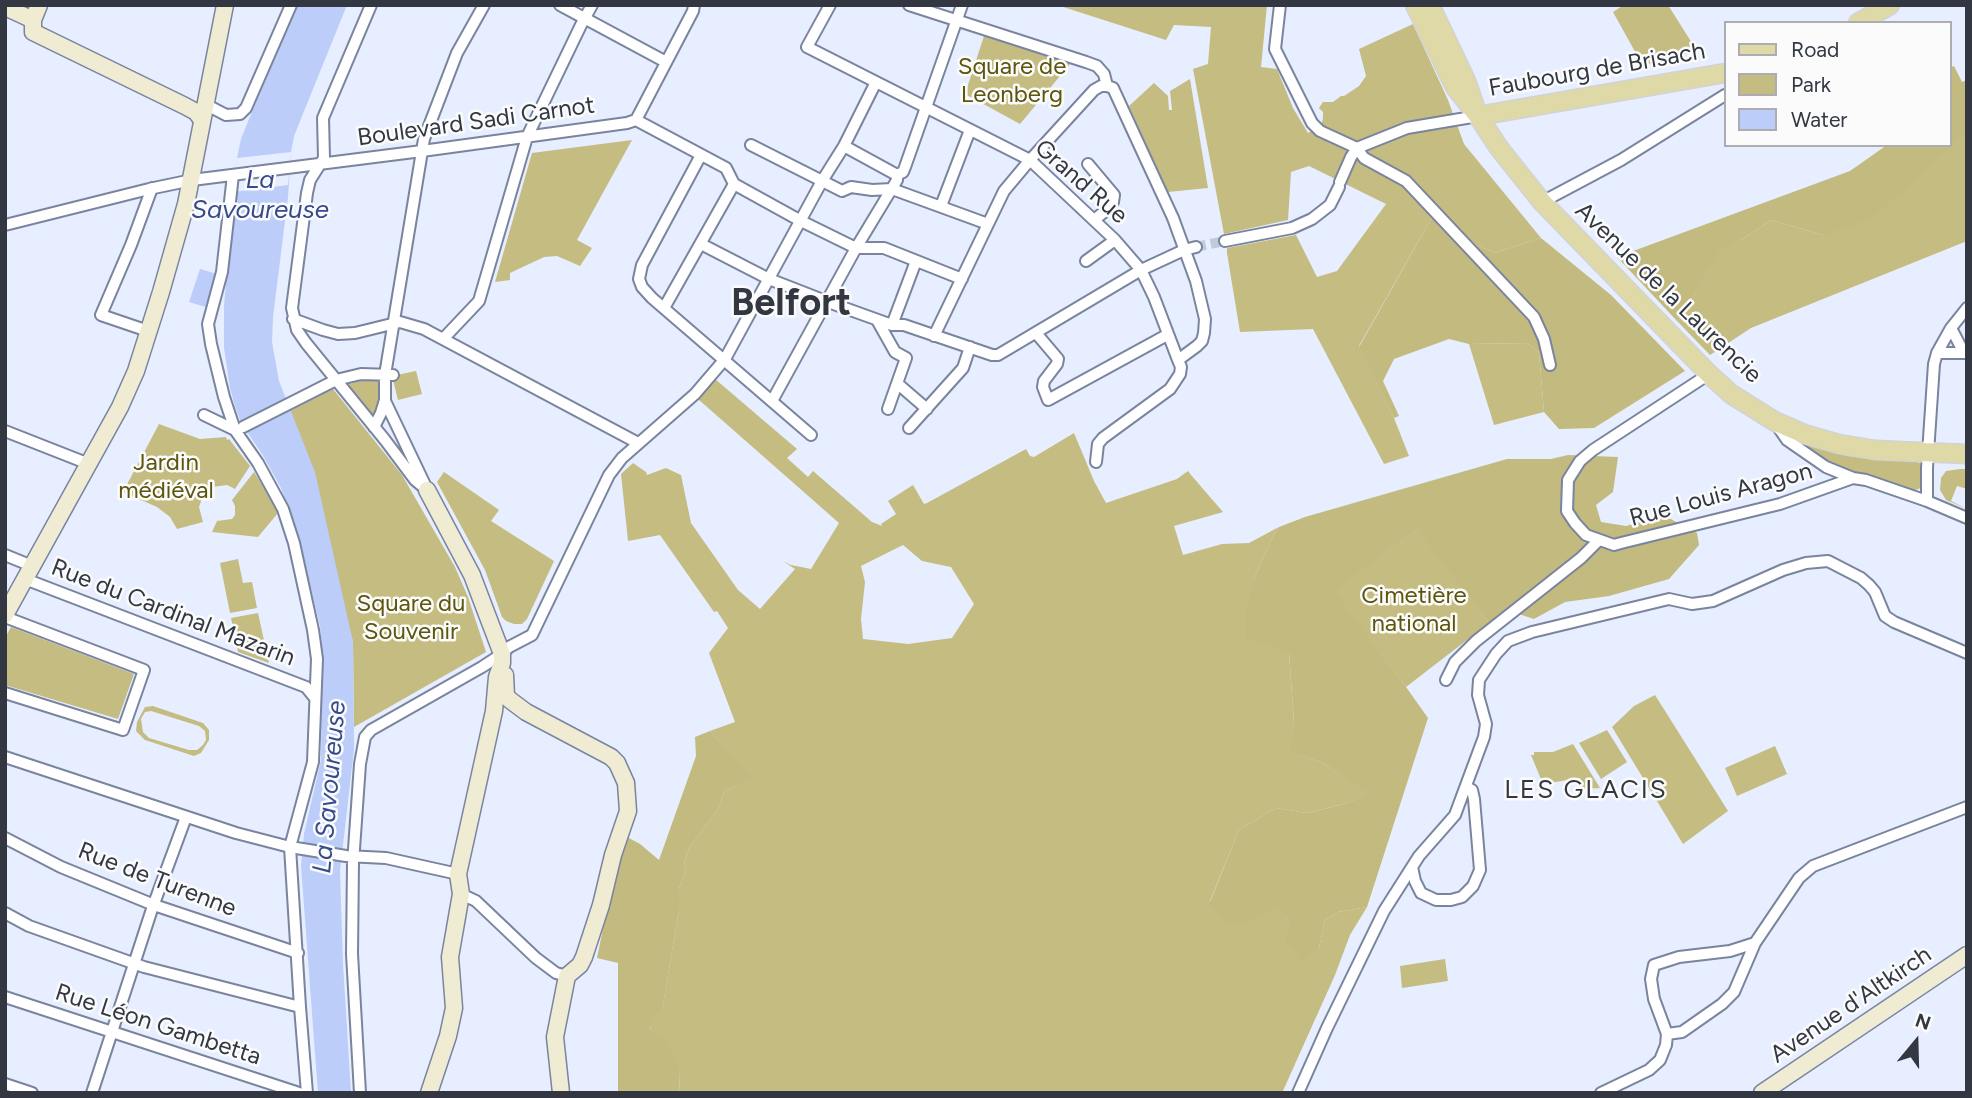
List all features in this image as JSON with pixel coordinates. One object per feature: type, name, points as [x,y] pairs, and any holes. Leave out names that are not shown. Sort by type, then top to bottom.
[{"type":"main road","points":[[5,616],[120,407],[136,371],[192,180],[225,5]]},
{"type":"main road","name":"Avenue de la Laurencie","points":[[1415,5],[1455,87],[1542,202],[1709,374],[1731,394],[1774,421]]},
{"type":"main road","name":"Avenue de la Laurencie","points":[[1430,5],[1466,81],[1478,116]]},
{"type":"main road","points":[[1862,21],[1890,5]]},
{"type":"main road","points":[[5,7],[35,19],[195,112],[204,112]]},
{"type":"main road","name":"Faubourg de Brisach","points":[[1478,116],[1724,73]]},
{"type":"main road","points":[[1774,421],[1804,434],[1839,444],[1875,450],[1967,454]]},
{"type":"main road","points":[[427,490],[472,575],[502,659],[506,696],[526,712],[611,757],[617,763],[626,783],[628,811],[613,855],[597,918],[580,965],[567,976],[555,1037],[561,1093]]},
{"type":"main road","points":[[429,1093],[448,1036],[454,1008],[450,957],[461,894],[458,874],[494,711],[497,677],[502,659]]},
{"type":"main road","name":"Avenue d'Altkirch","points":[[1762,1093],[1967,955]]},
{"type":"street","points":[[204,112],[240,114],[246,108],[291,5]]},
{"type":"street","points":[[371,5],[323,118],[324,158],[310,180],[307,193],[294,288],[293,319],[306,343],[415,480],[427,490]]},
{"type":"street","points":[[374,427],[385,400],[393,324],[427,127],[457,53],[484,5]]},
{"type":"street","points":[[560,5],[666,62]]},
{"type":"street","points":[[443,339],[479,301],[527,137],[592,5]]},
{"type":"street","points":[[694,5],[636,120],[726,168],[734,184],[856,248],[884,248],[961,279]]},
{"type":"street","name":"Grand Rue","points":[[830,5],[807,47],[1030,160],[1115,240],[1141,270],[1178,359]]},
{"type":"street","points":[[909,5],[1097,66],[1104,74],[1107,86]]},
{"type":"street","points":[[897,175],[903,172],[905,167],[962,5]]},
{"type":"street","points":[[1280,5],[1275,49],[1312,123],[1364,159],[1406,181],[1534,317],[1544,339],[1550,365]]},
{"type":"street","points":[[360,1093],[348,856],[365,737],[371,730],[502,659],[509,647],[533,635],[609,475],[622,458],[695,394],[725,359],[822,181],[844,146],[876,82]]},
{"type":"street","points":[[929,334],[961,279],[1004,191],[1094,90],[1101,86],[1113,88],[1172,218],[1196,281],[1205,327],[1202,341],[1178,359],[1181,367],[1175,384],[1103,438],[1098,444],[1096,462]]},
{"type":"street","points":[[1542,202],[1621,160],[1724,95]]},
{"type":"street","points":[[1225,241],[1292,228],[1321,213],[1330,205],[1354,152],[1407,128],[1478,116]]},
{"type":"street","name":"Boulevard Sadi Carnot","points":[[5,225],[192,180],[527,137],[636,120]]},
{"type":"street","points":[[941,206],[970,130]]},
{"type":"street","points":[[751,145],[842,191],[850,187],[892,189],[988,224]]},
{"type":"street","points":[[844,146],[897,175]]},
{"type":"street","points":[[701,155],[642,265],[639,279],[642,287],[811,435]]},
{"type":"street","points":[[1088,164],[1114,195],[1113,201],[1094,220]]},
{"type":"street","points":[[233,175],[222,272],[208,324],[224,397],[283,509],[294,543],[317,659],[313,762],[295,848],[300,1007],[307,1093]]},
{"type":"street","points":[[772,401],[856,248],[897,180],[897,175]]},
{"type":"street","points":[[664,308],[734,184]]},
{"type":"street","points":[[148,331],[101,315],[152,188]]},
{"type":"street","points":[[1086,261],[1115,240]]},
{"type":"street","points":[[701,244],[769,279],[828,302],[892,325],[904,325],[992,355],[998,355],[1141,270],[1196,247]]},
{"type":"street","points":[[892,325],[916,261]]},
{"type":"street","points":[[1927,501],[1934,364],[1951,328],[1967,308]]},
{"type":"street","points":[[293,319],[338,334],[355,333],[400,321],[424,329],[638,443]]},
{"type":"street","points":[[877,320],[895,352],[906,358],[888,410]]},
{"type":"street","points":[[1937,353],[1965,353],[1951,328]]},
{"type":"street","points":[[1036,333],[1058,359],[1044,381],[1043,387],[1048,400],[1167,335]]},
{"type":"street","points":[[909,428],[963,368],[970,347]]},
{"type":"street","points":[[204,415],[239,428],[336,380],[361,374],[389,375]]},
{"type":"street","points":[[1446,680],[1455,662],[1476,641],[1581,558],[1599,540],[1586,535],[1567,511],[1568,480],[1580,461],[1709,374]]},
{"type":"street","points":[[898,384],[927,409]]},
{"type":"street","points":[[385,400],[427,490]]},
{"type":"street","name":"Avenue de la Laurencie","points":[[1774,421],[1787,440],[1826,467],[1927,501],[1967,518]]},
{"type":"street","points":[[5,431],[89,464]]},
{"type":"street","name":"Rue Louis Aragon","points":[[1599,540],[1614,545],[1780,504],[1853,478]]},
{"type":"street","name":"Rue du Cardinal Mazarin","points":[[5,555],[28,573],[306,687],[315,698]]},
{"type":"street","points":[[1298,1093],[1326,1028],[1384,911],[1419,856],[1455,815],[1484,737],[1486,724],[1478,695],[1479,680],[1508,641],[1532,632],[1669,599],[1692,604],[1713,601],[1806,562],[1828,562],[1861,578],[1869,585],[1875,592],[1885,616],[1894,622],[1967,653]]},
{"type":"street","points":[[5,616],[144,670],[123,730],[5,693]]},
{"type":"street","points":[[494,711],[503,708],[526,712]]},
{"type":"street","points":[[5,757],[236,833],[295,848],[395,860],[458,874]]},
{"type":"street","points":[[1412,867],[1421,893],[1436,901],[1462,897],[1473,886],[1480,870],[1474,799],[1472,790],[1466,787]]},
{"type":"street","points":[[1667,1034],[1682,1031],[1722,1004],[1734,992],[1755,943],[1799,878],[1813,866],[1967,807]]},
{"type":"street","points":[[92,1093],[186,817]]},
{"type":"street","name":"Rue de Turenne","points":[[5,838],[61,867],[154,905],[298,953]]},
{"type":"street","points":[[461,894],[476,901],[536,958],[556,973],[567,976]]},
{"type":"street","points":[[5,913],[29,926],[135,963],[300,1007]]},
{"type":"street","points":[[1601,1093],[1649,1070],[1660,1060],[1667,1034],[1654,999],[1651,979],[1654,965],[1679,957],[1730,951],[1755,943]]},
{"type":"street","name":"Rue Léon Gambetta","points":[[5,997],[299,1093]]},
{"type":"street","points":[[5,1084],[32,1093]]},
{"type":"green space","points":[[1057,5],[1267,5],[1261,67],[1277,69],[1293,108],[1308,133],[1321,126],[1323,112],[1319,108],[1323,102],[1333,102],[1344,96],[1359,86],[1366,76],[1359,49],[1413,24],[1448,100],[1464,144],[1541,238],[1495,253],[1472,243],[1434,214],[1359,346],[1409,456],[1384,464],[1313,329],[1240,332],[1227,253],[1227,248],[1296,235],[1317,277],[1337,271],[1386,204],[1309,166],[1291,172],[1288,220],[1224,234],[1193,69],[1208,64],[1211,27],[1174,25],[1166,40]]},
{"type":"green space","points":[[1624,5],[1668,5],[1697,51],[1643,66],[1613,12]]},
{"type":"green space","name":"Square de Leonberg","points":[[984,36],[1070,64],[1020,124],[965,94]]},
{"type":"green space","points":[[1190,79],[1208,188],[1168,192],[1129,106],[1154,83],[1168,96],[1169,110],[1172,110],[1170,91]]},
{"type":"green space","points":[[1967,134],[1967,241],[1751,328],[1710,355],[1678,322],[1721,248],[1744,238],[1771,220],[1823,235]]},
{"type":"green space","points":[[632,140],[577,240],[592,248],[580,266],[557,256],[544,257],[510,273],[510,280],[495,282],[532,153]]},
{"type":"green space","points":[[1527,343],[1539,352],[1544,412],[1494,425],[1469,344]]},
{"type":"green space","points":[[416,371],[422,394],[398,400],[392,376]]},
{"type":"green space","points":[[715,379],[797,449],[787,458],[808,477],[813,471],[872,522],[882,526],[881,524],[896,514],[888,501],[913,485],[924,504],[1026,449],[1030,456],[1034,457],[1074,433],[1106,503],[1177,479],[1188,471],[1223,512],[1174,526],[1183,555],[1222,544],[1249,543],[1279,527],[1254,579],[1289,653],[1294,722],[1291,752],[1321,762],[1370,794],[1307,813],[1276,808],[1239,830],[1210,901],[1261,913],[1274,906],[1319,948],[1325,920],[1338,912],[1367,907],[1350,935],[1282,1093],[679,1093],[680,1073],[650,1031],[652,1016],[662,1010],[679,910],[679,889],[686,869],[684,863],[689,848],[718,809],[725,790],[752,780],[710,731],[735,722],[709,653],[728,628],[660,535],[628,541],[621,474],[633,463],[647,475],[666,468],[681,475],[691,523],[738,590],[760,609],[795,569],[783,561],[811,569],[839,523],[698,399]],"holes":[[[903,545],[922,561],[951,567],[974,604],[952,638],[908,644],[863,639],[861,619],[865,582],[861,566]]]},
{"type":"green space","points":[[378,380],[379,406],[373,416],[347,385]]},
{"type":"green space","name":"Square du Souvenir","points":[[333,389],[402,475],[455,567],[486,652],[354,727],[353,642],[290,411]]},
{"type":"green space","name":"Jardin médiéval","points":[[159,424],[200,439],[226,437],[250,466],[235,489],[227,485],[212,487],[204,493],[199,507],[203,522],[177,529],[170,517],[157,507],[123,492]]},
{"type":"green space","points":[[1801,442],[1848,456],[1916,460],[1922,465],[1922,483],[1919,489],[1910,491],[1870,475],[1859,475],[1836,467],[1805,450]]},
{"type":"green space","points":[[1967,469],[1967,489],[1957,486],[1951,501],[1967,509],[1946,500],[1940,490],[1941,478],[1946,471]]},
{"type":"green space","points":[[254,472],[278,513],[258,537],[212,532],[217,521],[232,519],[235,515],[232,500]]},
{"type":"green space","points":[[444,472],[499,510],[491,521],[554,561],[527,619],[522,624],[514,624],[502,617],[485,570],[437,482]]},
{"type":"green space","name":"Cimetière national","points":[[1418,528],[1489,623],[1406,687],[1333,591]]},
{"type":"green space","points":[[238,559],[243,583],[252,582],[257,608],[230,613],[220,563]]},
{"type":"green space","points":[[258,613],[269,663],[238,652],[231,618]]},
{"type":"green space","points":[[11,627],[134,674],[118,719],[5,685],[5,638]]},
{"type":"green space","points":[[1655,695],[1728,811],[1683,844],[1612,727],[1634,706]]},
{"type":"green space","points":[[153,706],[203,723],[209,730],[209,740],[201,753],[194,756],[145,740],[136,731],[137,722],[145,707]],"holes":[[[151,711],[199,726],[205,731],[206,740],[197,750],[189,750],[149,738],[143,732],[141,719],[145,712]]]},
{"type":"green space","points":[[1607,730],[1627,762],[1601,779],[1579,743]]},
{"type":"green space","points":[[1573,744],[1600,788],[1583,789],[1580,778],[1543,784],[1531,755],[1534,755],[1534,752],[1553,752]]},
{"type":"green space","points":[[1775,746],[1787,774],[1737,796],[1725,768]]},
{"type":"green space","points":[[1445,959],[1448,981],[1402,988],[1400,966]]},
{"type":"shaded area","points":[[1954,66],[1962,82],[1967,80],[1967,134],[1951,146],[1951,67]]},
{"type":"shaded area","points":[[1884,147],[1949,147],[1871,219],[1823,235],[1771,220],[1721,249],[1678,322],[1617,257],[1850,171]]},
{"type":"shaded area","points":[[1434,214],[1472,243],[1495,253],[1541,238],[1611,295],[1685,371],[1594,428],[1559,429],[1544,412],[1539,352],[1527,343],[1469,344],[1449,339],[1394,359],[1383,381],[1399,416],[1394,418],[1359,347]]},
{"type":"shaded area","points":[[1568,455],[1618,457],[1613,492],[1596,505],[1601,522],[1626,526],[1663,515],[1697,533],[1699,545],[1669,579],[1609,596],[1565,602],[1534,619],[1516,613],[1489,623],[1417,529],[1334,591],[1428,718],[1367,907],[1338,912],[1325,920],[1319,948],[1302,962],[1286,942],[1290,921],[1274,907],[1244,925],[1226,921],[1210,902],[1239,830],[1276,808],[1307,813],[1344,804],[1369,794],[1321,762],[1290,752],[1294,722],[1289,653],[1246,637],[1246,611],[1254,579],[1279,527],[1305,517],[1507,459],[1551,459]]},
{"type":"shaded area","points":[[710,731],[753,780],[725,790],[718,809],[689,848],[684,863],[686,869],[679,889],[679,910],[662,1011],[653,1016],[650,1030],[667,1039],[680,1073],[679,1093],[618,1093],[618,963],[597,958],[608,904],[627,837],[659,860],[696,756],[695,737]]},
{"type":"water","name":"La Savoureuse","points":[[297,5],[347,5],[294,136],[272,342],[279,381],[315,472],[353,642],[354,749],[340,871],[351,1093],[318,1093],[301,866],[304,834],[321,760],[320,626],[299,540],[281,488],[241,423],[235,406],[224,348],[224,306],[241,139]]},
{"type":"water","points":[[200,269],[217,274],[206,307],[189,302]]},
{"type":"pier","points":[[291,152],[288,185],[233,192],[237,158]]},
{"type":"tunnel","points":[[1196,247],[1225,241]]},
{"type":"district","name":"Belfort","points":[[791,304]]},
{"type":"district","name":"LES GLACIS","points":[[1586,790]]}]
